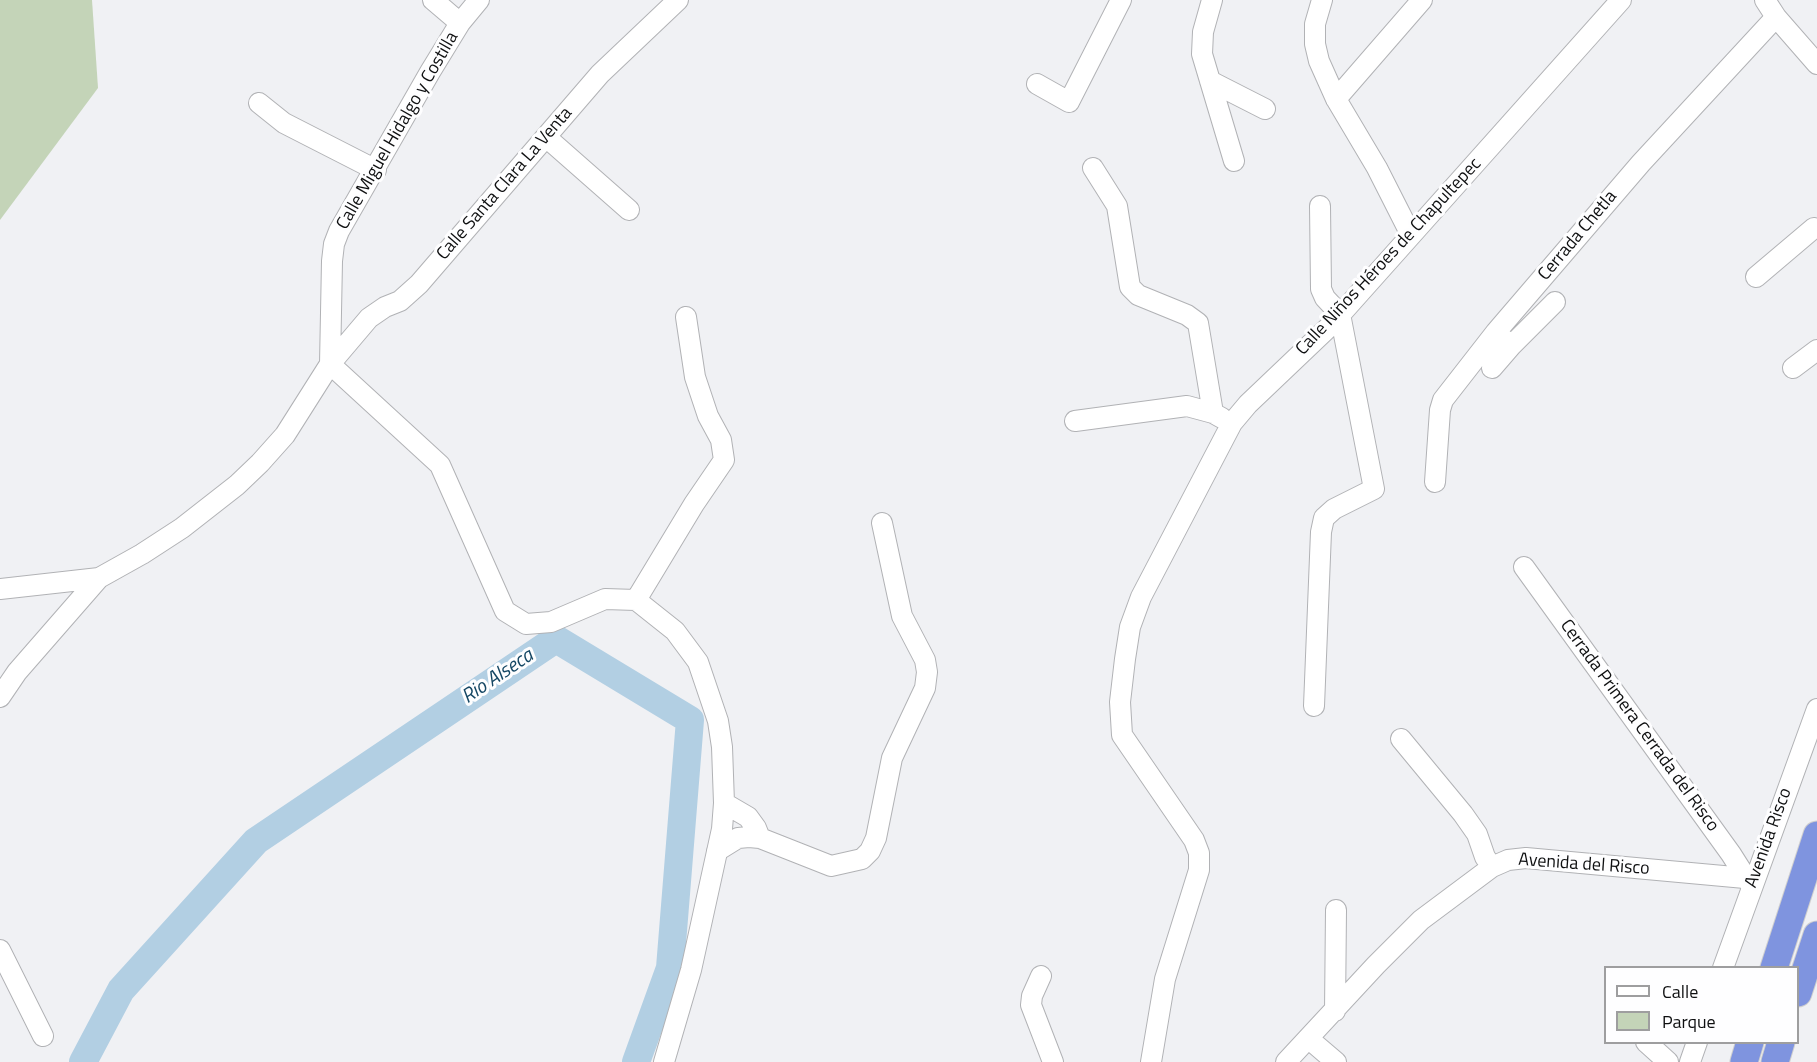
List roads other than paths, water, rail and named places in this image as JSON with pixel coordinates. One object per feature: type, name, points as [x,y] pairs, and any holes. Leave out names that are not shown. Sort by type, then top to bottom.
[{"type":"highway","points":[[1775,966],[1817,835]]},
{"type":"highway","points":[[1799,987],[1817,935]]},
{"type":"highway","points":[[1744,1062],[1749,1044]]},
{"type":"highway","points":[[1775,1062],[1780,1044]]},
{"type":"street","points":[[433,0],[460,23]]},
{"type":"street","name":"Calle Miguel Hidalgo y Costilla","points":[[330,364],[332,261],[334,244],[339,231],[376,170],[429,72],[460,23],[479,0]]},
{"type":"street","name":"Calle Santa Clara La Venta","points":[[330,364],[369,318],[385,307],[400,301],[419,284],[600,74],[678,0]]},
{"type":"street","points":[[1036,84],[1069,102],[1121,0]]},
{"type":"street","points":[[1212,0],[1203,32],[1202,54],[1234,161]]},
{"type":"street","points":[[1322,0],[1315,24],[1315,45],[1319,61],[1336,99],[1377,168],[1411,235]]},
{"type":"street","points":[[1336,99],[1422,0]]},
{"type":"street","name":"Calle Niños Héroes de Chapultepec","points":[[1151,1062],[1165,979],[1199,870],[1199,853],[1194,840],[1122,735],[1121,692],[1130,627],[1141,597],[1232,423],[1248,404],[1340,314],[1621,0]]},
{"type":"street","points":[[1770,5],[1817,64]]},
{"type":"street","name":"Cerrada Chetla","points":[[1435,482],[1440,410],[1443,400],[1496,332],[1641,163],[1770,5]]},
{"type":"street","points":[[1210,81],[1265,110]]},
{"type":"street","points":[[259,103],[284,123],[376,170]]},
{"type":"street","points":[[546,137],[629,210]]},
{"type":"street","points":[[1093,168],[1117,206],[1130,287],[1138,295],[1186,315],[1198,323],[1213,413]]},
{"type":"street","points":[[1314,706],[1321,532],[1324,518],[1334,509],[1374,489],[1340,314],[1325,298],[1321,289],[1320,206]]},
{"type":"street","points":[[1756,277],[1816,230]]},
{"type":"street","points":[[1492,368],[1554,302]]},
{"type":"street","points":[[636,600],[694,504],[724,460],[721,440],[708,416],[695,377],[686,317]]},
{"type":"street","points":[[1496,332],[1511,346]]},
{"type":"street","points":[[1793,369],[1817,350]]},
{"type":"street","points":[[0,697],[17,672],[99,578],[162,541],[237,485],[285,435],[330,364],[440,465],[505,611],[526,624],[551,622],[605,599],[636,600],[675,631],[698,662],[718,721],[722,747],[724,803],[717,851],[691,970],[664,1062]]},
{"type":"street","points":[[1075,421],[1187,406],[1213,413],[1232,423]]},
{"type":"street","points":[[717,851],[738,838],[760,838],[831,866],[862,859],[870,852],[876,838],[892,758],[925,688],[927,672],[925,660],[902,616],[882,523]]},
{"type":"street","name":"Cerrada Primera Cerrada del Risco","points":[[1524,567],[1749,882]]},
{"type":"street","points":[[0,590],[99,578]]},
{"type":"street","name":"Avenida Risco","points":[[1724,966],[1749,882],[1817,709]]},
{"type":"street","points":[[1401,739],[1463,814],[1477,834],[1491,867]]},
{"type":"street","points":[[724,803],[748,817],[760,838]]},
{"type":"street","name":"Avenida del Risco","points":[[1286,1062],[1376,965],[1422,921],[1491,867],[1508,860],[1526,858],[1749,882]]},
{"type":"street","points":[[1335,1011],[1336,909]]},
{"type":"street","points":[[0,950],[44,1036]]},
{"type":"street","points":[[1041,976],[1032,996],[1031,1005],[1053,1062]]},
{"type":"street","points":[[1309,1039],[1336,1062]]},
{"type":"street","points":[[1648,1044],[1668,1062]]},
{"type":"street","points":[[1690,1062],[1696,1044]]},
{"type":"waterway","name":"Rio Alseca","points":[[83,1062],[121,990],[256,841],[556,639],[690,720],[670,968],[636,1062]]}]
